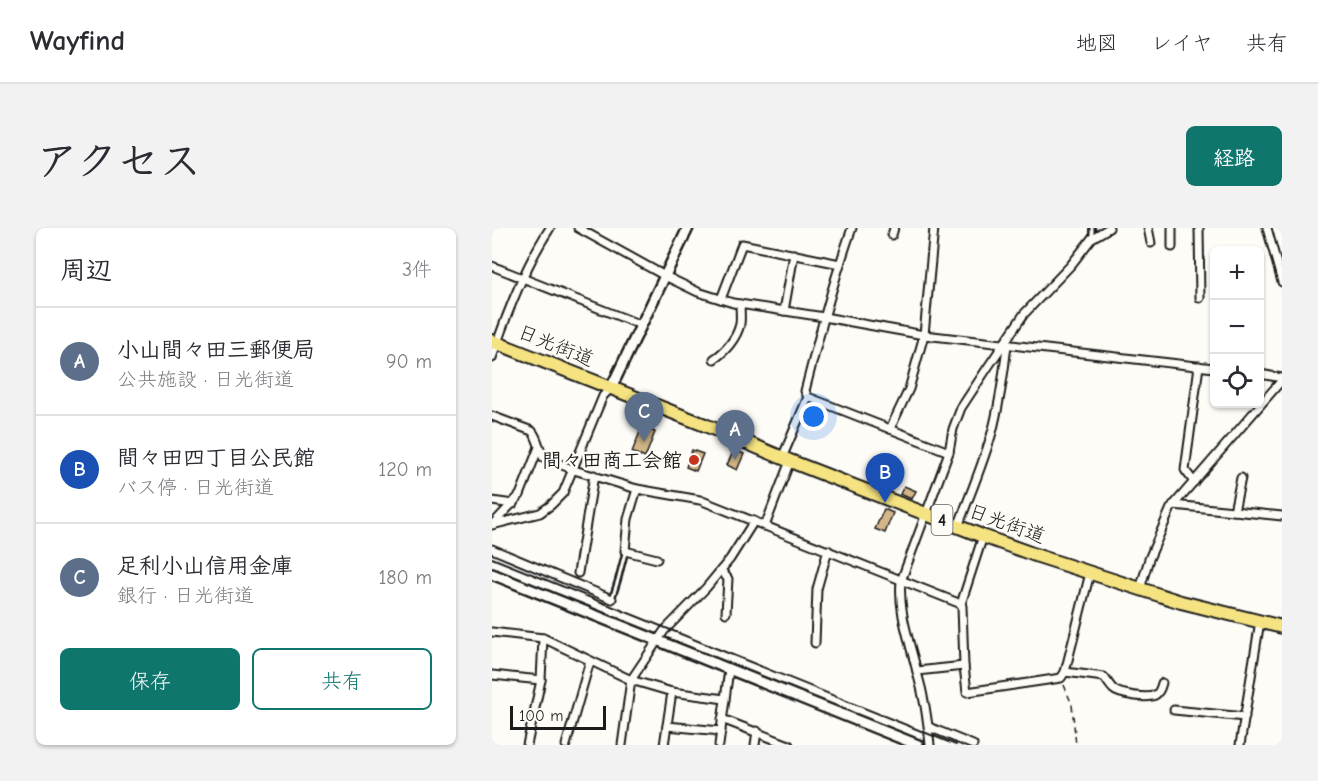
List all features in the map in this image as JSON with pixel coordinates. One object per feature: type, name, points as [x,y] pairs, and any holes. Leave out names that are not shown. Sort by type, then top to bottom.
[{"type":"highway","name":"日光街道","points":[[495,342],[958,527],[1182,602],[1282,627]]},
{"type":"street","points":[[492,358],[495,342],[523,279],[537,248],[550,228]]},
{"type":"street","points":[[578,228],[698,292],[740,304],[924,335],[1210,367]]},
{"type":"street","points":[[493,524],[540,513],[563,493],[603,396],[611,388],[688,228]]},
{"type":"street","points":[[852,228],[824,317],[805,392],[808,397],[950,452]]},
{"type":"street","points":[[890,429],[909,389],[924,335],[934,228]]},
{"type":"street","points":[[930,745],[929,727],[902,614],[900,591],[901,581],[925,514],[950,452],[953,429],[961,408],[1024,314],[1071,265],[1092,238],[1109,228]]},
{"type":"street","points":[[1148,228],[1151,243]]},
{"type":"street","points":[[1172,228],[1172,247]]},
{"type":"street","points":[[1199,228],[1200,298]]},
{"type":"street","points":[[1267,228],[1282,282]]},
{"type":"street","points":[[721,299],[741,244],[840,264]]},
{"type":"street","points":[[784,311],[794,254]]},
{"type":"street","points":[[492,266],[641,325]]},
{"type":"street","points":[[714,359],[724,353],[734,338],[740,324],[740,304]]},
{"type":"street","points":[[958,527],[993,427],[1003,380],[1004,345]]},
{"type":"street","points":[[1194,482],[1185,470],[1199,366]]},
{"type":"street","points":[[1140,589],[1149,559],[1173,505],[1282,379],[1264,375]]},
{"type":"street","points":[[765,526],[808,397]]},
{"type":"street","points":[[492,416],[532,431],[543,457],[574,470],[638,489],[700,500],[961,604]]},
{"type":"street","points":[[493,524],[520,495],[539,447]]},
{"type":"street","points":[[578,573],[594,475]]},
{"type":"street","points":[[1234,511],[1241,478]]},
{"type":"street","points":[[638,489],[628,519],[625,551],[657,559]]},
{"type":"street","points":[[492,501],[513,504]]},
{"type":"street","points":[[1173,505],[1282,516]]},
{"type":"street","points":[[622,745],[631,680],[666,628],[721,570],[754,521]]},
{"type":"street","points":[[983,536],[961,604],[967,692],[1063,675],[1104,677],[1118,692],[1141,697],[1158,694],[1162,683]]},
{"type":"street","points":[[492,549],[612,598]]},
{"type":"street","points":[[815,643],[817,589],[828,550]]},
{"type":"street","points":[[721,570],[729,579],[726,614]]},
{"type":"street","points":[[1063,675],[1090,573]]},
{"type":"street","points":[[492,574],[918,745]]},
{"type":"street","points":[[1240,745],[1260,621]]},
{"type":"street","points":[[492,632],[543,638],[631,680],[672,692],[725,699]]},
{"type":"street","points":[[527,745],[541,680],[543,638]]},
{"type":"street","points":[[566,745],[590,661]]},
{"type":"street","points":[[917,671],[964,666]]},
{"type":"street","points":[[719,745],[729,669]]},
{"type":"street","points":[[492,675],[541,680]]},
{"type":"street","points":[[664,745],[672,692]]},
{"type":"street","points":[[1174,710],[1245,717]]},
{"type":"street","points":[[722,718],[789,745]]},
{"type":"street","points":[[667,726],[721,731]]},
{"type":"street","points":[[929,727],[974,745]]},
{"type":"street","points":[[755,745],[757,731]]},
{"type":"lane","points":[[1092,228],[1092,238]]},
{"type":"lane","points":[[612,598],[625,551]]},
{"type":"path","points":[[1063,675],[1071,705],[1076,745]]},
{"type":"building","points":[[642,427],[655,432],[645,458],[632,452]]},
{"type":"building","name":"間々田商工会館","points":[[692,450],[703,454],[696,471],[686,467]]},
{"type":"building","points":[[734,450],[744,454],[737,470],[727,465]]},
{"type":"building","points":[[904,486],[916,491],[912,499],[900,494]]},
{"type":"building","points":[[884,509],[893,513],[885,533],[875,529]]},
{"type":"railway","points":[[492,558],[956,745]]},
{"type":"place","name":"足利小山信用金庫","points":[[644,442]]},
{"type":"place","name":"間々田商工会館","points":[[694,460]]},
{"type":"place","name":"小山間々田三郵便局","points":[[735,460]]},
{"type":"place","name":"間々田四丁目公民館","points":[[885,503]]}]
